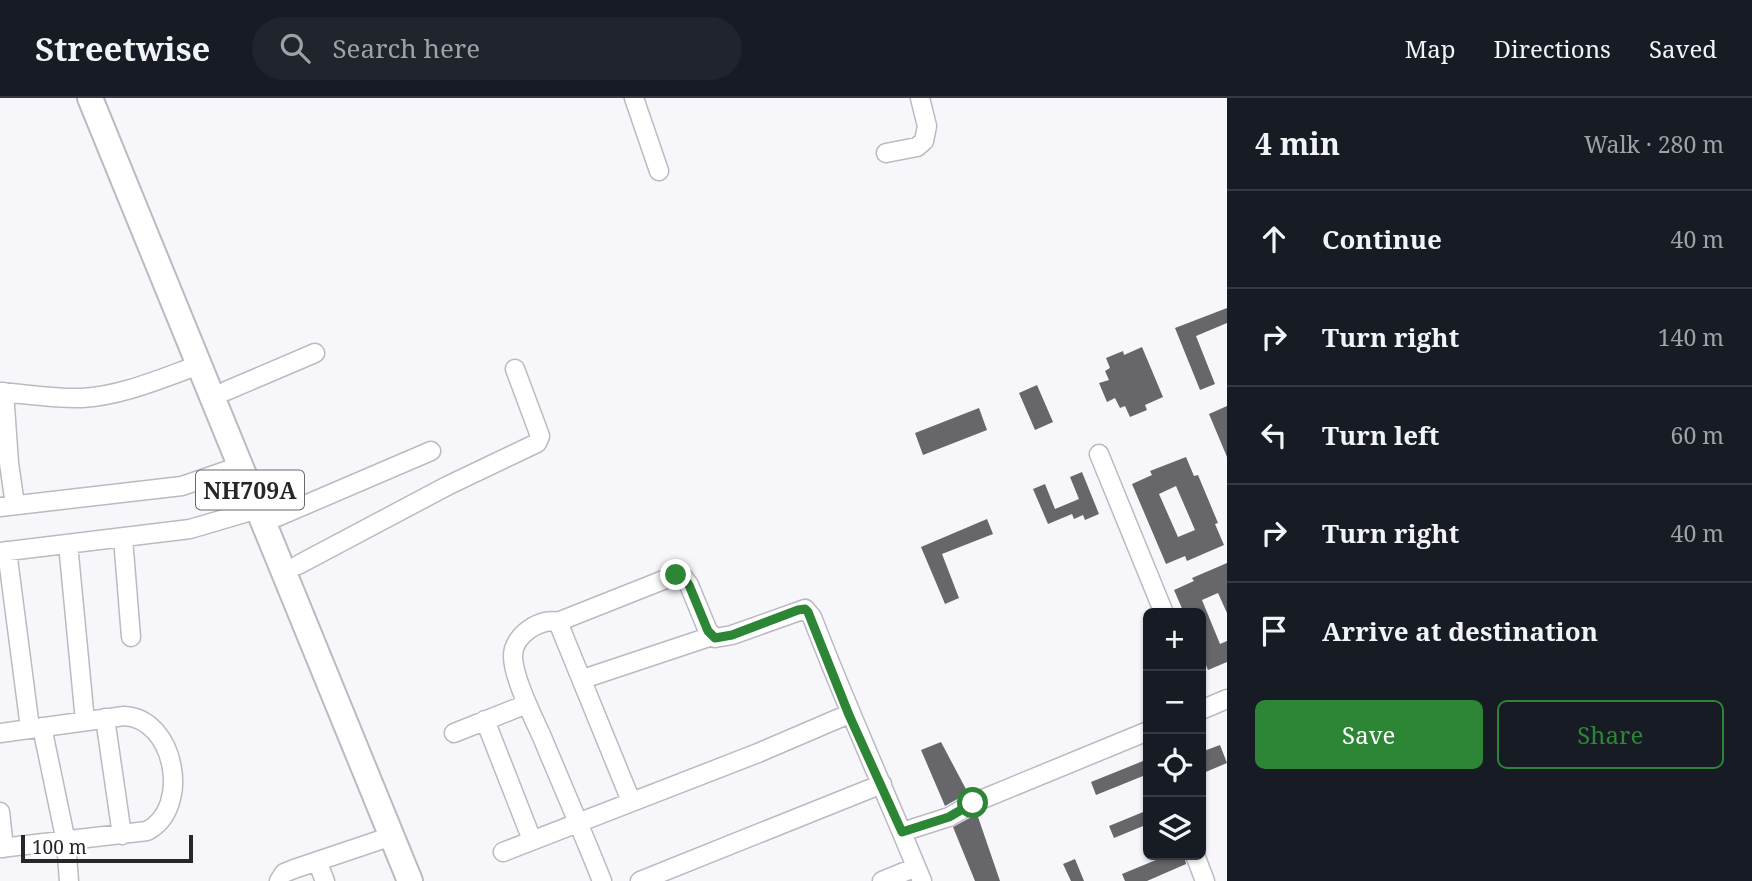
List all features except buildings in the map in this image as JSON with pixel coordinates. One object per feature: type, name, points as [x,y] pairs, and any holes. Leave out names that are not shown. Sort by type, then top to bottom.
[{"type":"highway","name":"NH709A","points":[[90,98],[240,466],[269,511],[298,565],[427,881]]},
{"type":"highway","name":"NH709A","points":[[107,98],[226,391],[410,881]]},
{"type":"street","points":[[634,98],[659,172]]},
{"type":"street","points":[[887,153],[917,146],[924,141],[927,126],[920,98]]},
{"type":"street","points":[[226,391],[314,353]]},
{"type":"street","points":[[199,365],[101,396],[79,398],[2,392],[8,449],[7,506],[182,486],[240,466]]},
{"type":"street","points":[[298,565],[446,486],[537,443],[540,436],[515,369]]},
{"type":"street","points":[[69,881],[66,842],[36,727],[3,551],[190,529],[269,511],[432,451]]},
{"type":"street","points":[[1099,454],[1162,608]]},
{"type":"street","points":[[123,538],[131,637]]},
{"type":"street","points":[[68,544],[85,721]]},
{"type":"street","points":[[602,881],[527,704],[514,665],[514,649],[526,633],[537,625],[550,620],[559,622],[676,575],[684,578],[689,585],[712,636]]},
{"type":"street","points":[[583,679],[712,636],[727,637],[805,609],[811,617],[849,715],[882,784],[919,874],[881,881]]},
{"type":"street","points":[[559,622],[631,801]]},
{"type":"street","points":[[1206,706],[1227,699]]},
{"type":"street","points":[[454,733],[527,704]]},
{"type":"street","points":[[503,852],[849,715]]},
{"type":"street","points":[[0,733],[133,716],[144,720],[163,742],[171,761],[172,792],[170,805],[147,831],[66,842],[2,848],[0,813]]},
{"type":"street","points":[[105,718],[122,835]]},
{"type":"street","points":[[485,720],[532,840]]},
{"type":"street","points":[[902,832],[949,817],[973,803],[1143,737]]},
{"type":"street","points":[[640,881],[882,784]]},
{"type":"street","points":[[279,881],[284,873],[392,836]]},
{"type":"street","points":[[1197,860],[1205,881]]},
{"type":"street","points":[[317,861],[325,881]]},
{"type":"route","points":[[676,575],[684,578],[689,585],[708,631],[715,638],[732,635],[798,610],[805,609],[808,612],[849,715],[902,832],[949,817],[973,803]]}]
